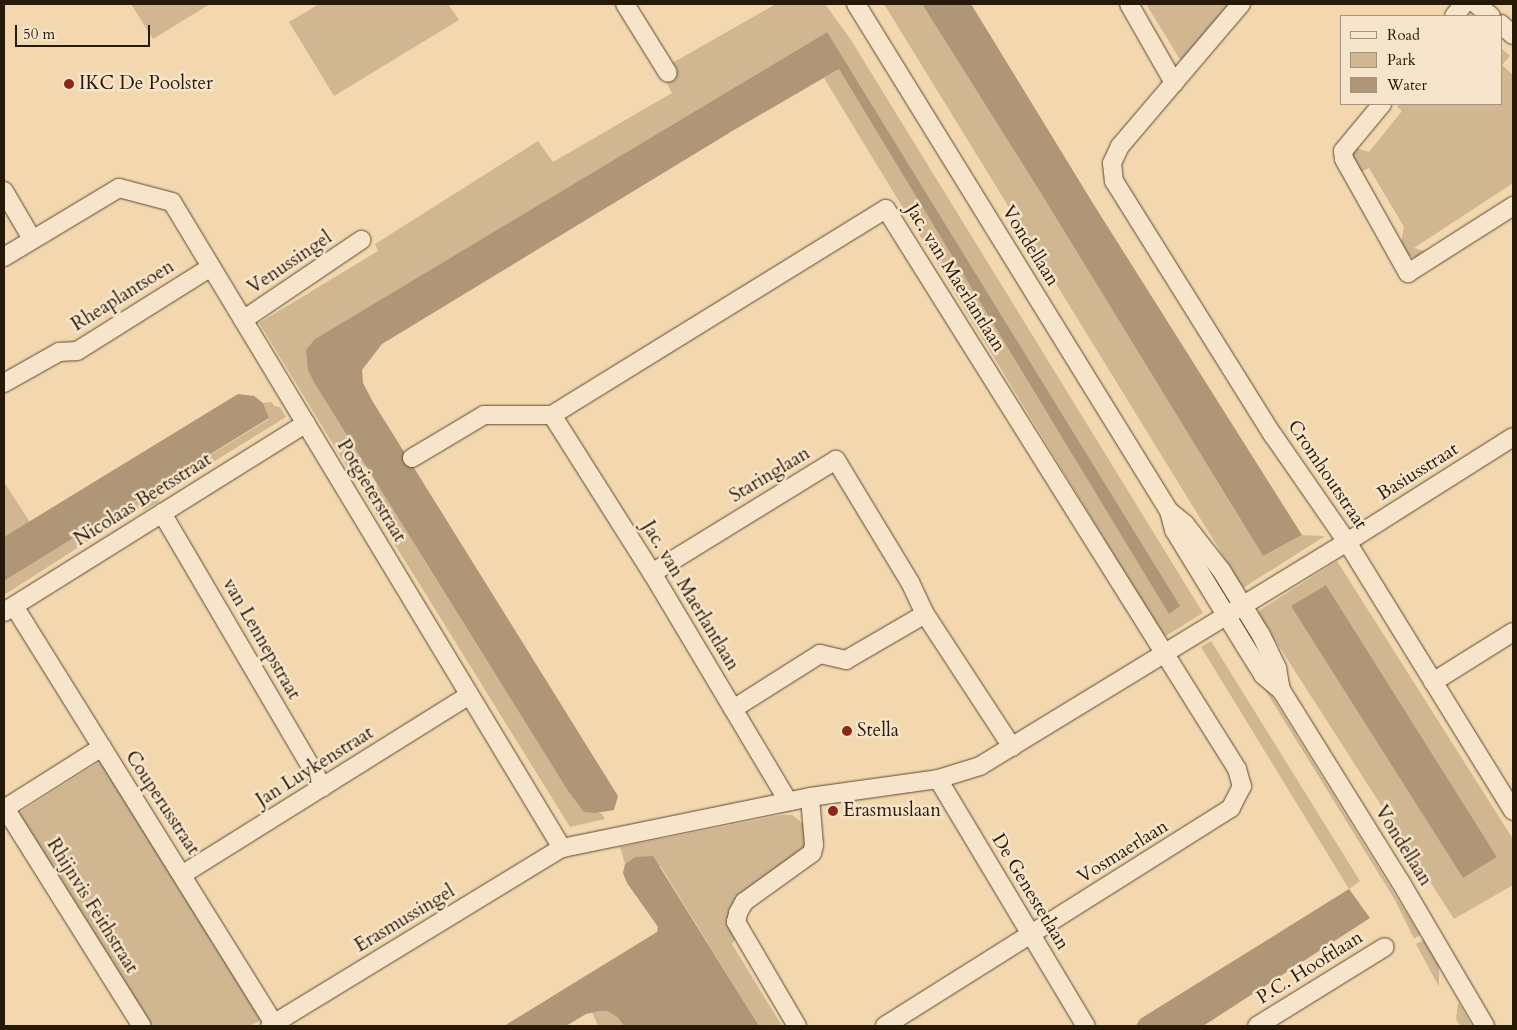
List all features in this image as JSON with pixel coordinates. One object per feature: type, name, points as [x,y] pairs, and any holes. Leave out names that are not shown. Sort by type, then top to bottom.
[{"type":"street","points":[[625,4],[668,73]]},
{"type":"street","name":"Vondellaan","points":[[856,4],[1169,511],[1174,530],[1226,616],[1264,675],[1281,690],[1400,881],[1485,1026]]},
{"type":"street","points":[[1129,4],[1174,83],[1241,4]]},
{"type":"street","points":[[1455,15],[1464,4]]},
{"type":"street","points":[[1476,4],[1490,15]]},
{"type":"street","points":[[1502,25],[1513,35]]},
{"type":"street","name":"Cromhoutstraat","points":[[1174,83],[1120,146],[1112,163],[1111,172],[1119,190],[1274,435],[1347,542],[1513,811]]},
{"type":"street","points":[[1381,105],[1343,151],[1344,159],[1408,273],[1513,206]]},
{"type":"street","name":"Potgieterstraat","points":[[32,239],[119,188],[172,202],[562,848]]},
{"type":"street","points":[[4,191],[32,239],[4,257]]},
{"type":"street","name":"Jac. van Maerlantlaan","points":[[788,801],[652,573],[552,415],[886,209],[1165,652]]},
{"type":"street","name":"Venussingel","points":[[243,320],[361,240]]},
{"type":"street","name":"Rheaplantsoen","points":[[4,383],[59,352],[77,351],[211,267]]},
{"type":"street","points":[[412,458],[484,415],[552,415]]},
{"type":"street","name":"Nicolaas Beetsstraat","points":[[9,609],[306,423]]},
{"type":"street","name":"Basiusstraat","points":[[1243,606],[1513,437]]},
{"type":"street","name":"Staringlaan","points":[[652,573],[836,460],[910,582],[925,614],[1012,747]]},
{"type":"street","name":"Vondellaan","points":[[1169,511],[1185,524],[1221,570],[1261,635],[1277,668],[1281,690]]},
{"type":"street","name":"van Lennepstraat","points":[[162,513],[323,787]]},
{"type":"street","points":[[562,848],[788,801],[938,779],[970,770],[1012,747],[1243,606]]},
{"type":"street","name":"Couperusstraat","points":[[9,609],[102,747],[183,874],[272,1024]]},
{"type":"street","points":[[733,709],[820,654],[846,660],[925,614]]},
{"type":"street","points":[[1433,682],[1513,632]]},
{"type":"street","name":"Vosmaerlaan","points":[[885,1026],[1231,808],[1242,786],[1238,769],[1165,652]]},
{"type":"street","name":"Jan Luykenstraat","points":[[183,874],[469,695]]},
{"type":"street","points":[[4,808],[102,747]]},
{"type":"street","name":"De Genestetlaan","points":[[938,779],[1086,1026]]},
{"type":"street","points":[[797,1026],[736,922],[744,902],[812,853],[814,845],[810,797]]},
{"type":"street","name":"Rhijnvis Feithstraat","points":[[4,808],[142,1026]]},
{"type":"street","name":"Erasmussingel","points":[[272,1024],[562,848]]},
{"type":"street","name":"P.C. Hooftlaan","points":[[1257,1026],[1384,947]]},
{"type":"green space","points":[[131,4],[210,4],[153,39]]},
{"type":"green space","points":[[319,4],[448,4],[459,20],[334,96],[289,22]]},
{"type":"green space","points":[[776,4],[825,4],[851,40],[1203,613],[1164,637],[824,78],[839,69],[827,32],[315,339],[315,384],[366,466],[352,475],[259,323],[378,251],[375,244],[538,141],[553,162],[672,93],[660,70]]},
{"type":"green space","points":[[884,4],[922,4],[1042,195],[1263,556],[1302,535],[1325,536],[1243,588]]},
{"type":"green space","points":[[1146,4],[1229,4],[1181,61]]},
{"type":"green space","points":[[1502,49],[1510,56],[1502,65]]},
{"type":"green space","points":[[1502,65],[1513,75],[1513,183],[1414,248],[1428,252],[1417,258],[1406,255],[1400,247],[1404,227],[1369,168],[1359,173],[1350,159],[1353,147],[1369,152],[1402,111],[1397,107],[1398,105],[1502,105]]},
{"type":"green space","points":[[272,402],[274,406],[280,407],[286,417],[160,495],[159,502],[144,510],[140,508],[4,595],[4,581],[269,419],[263,403]]},
{"type":"green space","points":[[4,482],[30,522],[4,537]]},
{"type":"green space","points":[[377,484],[568,791],[584,811],[601,813],[605,819],[570,827],[363,493]]},
{"type":"green space","points":[[1337,561],[1513,839],[1513,885],[1454,919],[1257,612]],"holes":[[[1326,585],[1497,857],[1463,878],[1292,606]]]},
{"type":"green space","points":[[1211,641],[1360,881],[1349,889],[1201,647]]},
{"type":"green space","points":[[1245,653],[1420,935],[1414,939],[1395,900],[1243,654]]},
{"type":"green space","points":[[102,760],[261,1020],[250,1026],[152,1026],[19,813]]},
{"type":"green space","points":[[781,815],[792,815],[805,825],[806,851],[754,883],[756,887],[736,900],[729,914],[729,922],[736,938],[732,944],[782,1026],[759,1026],[661,867],[635,857],[625,864],[620,847]]},
{"type":"green space","points":[[1424,940],[1439,967],[1439,987],[1416,944]]},
{"type":"green space","points":[[1458,1003],[1472,1026],[1460,1026],[1456,1019]]},
{"type":"green space","points":[[607,1011],[617,1017],[624,1026],[598,1026],[592,1012]]},
{"type":"water","points":[[922,4],[971,4],[1094,205],[1302,535],[1263,556],[1042,195]]},
{"type":"water","points":[[827,32],[1180,606],[1169,614],[839,69],[734,130],[382,344],[362,370],[363,383],[373,402],[618,796],[614,810],[595,813],[584,812],[568,791],[315,384],[308,370],[306,350],[315,339]]},
{"type":"water","points":[[238,394],[254,396],[263,403],[269,418],[4,581],[4,537]]},
{"type":"water","points":[[1326,585],[1497,857],[1463,878],[1291,606]]},
{"type":"water","points":[[653,856],[759,1026],[624,1026],[617,1017],[607,1011],[599,1011],[586,1014],[566,1026],[504,1026],[657,932],[658,927],[627,883],[623,873],[625,864],[635,857]]},
{"type":"water","points":[[1349,889],[1370,918],[1203,1026],[1136,1026],[1140,1019]]},
{"type":"place","name":"IKC De Poolster","points":[[69,84]]},
{"type":"place","name":"Stella","points":[[847,731]]},
{"type":"place","name":"Erasmuslaan","points":[[833,811]]}]
